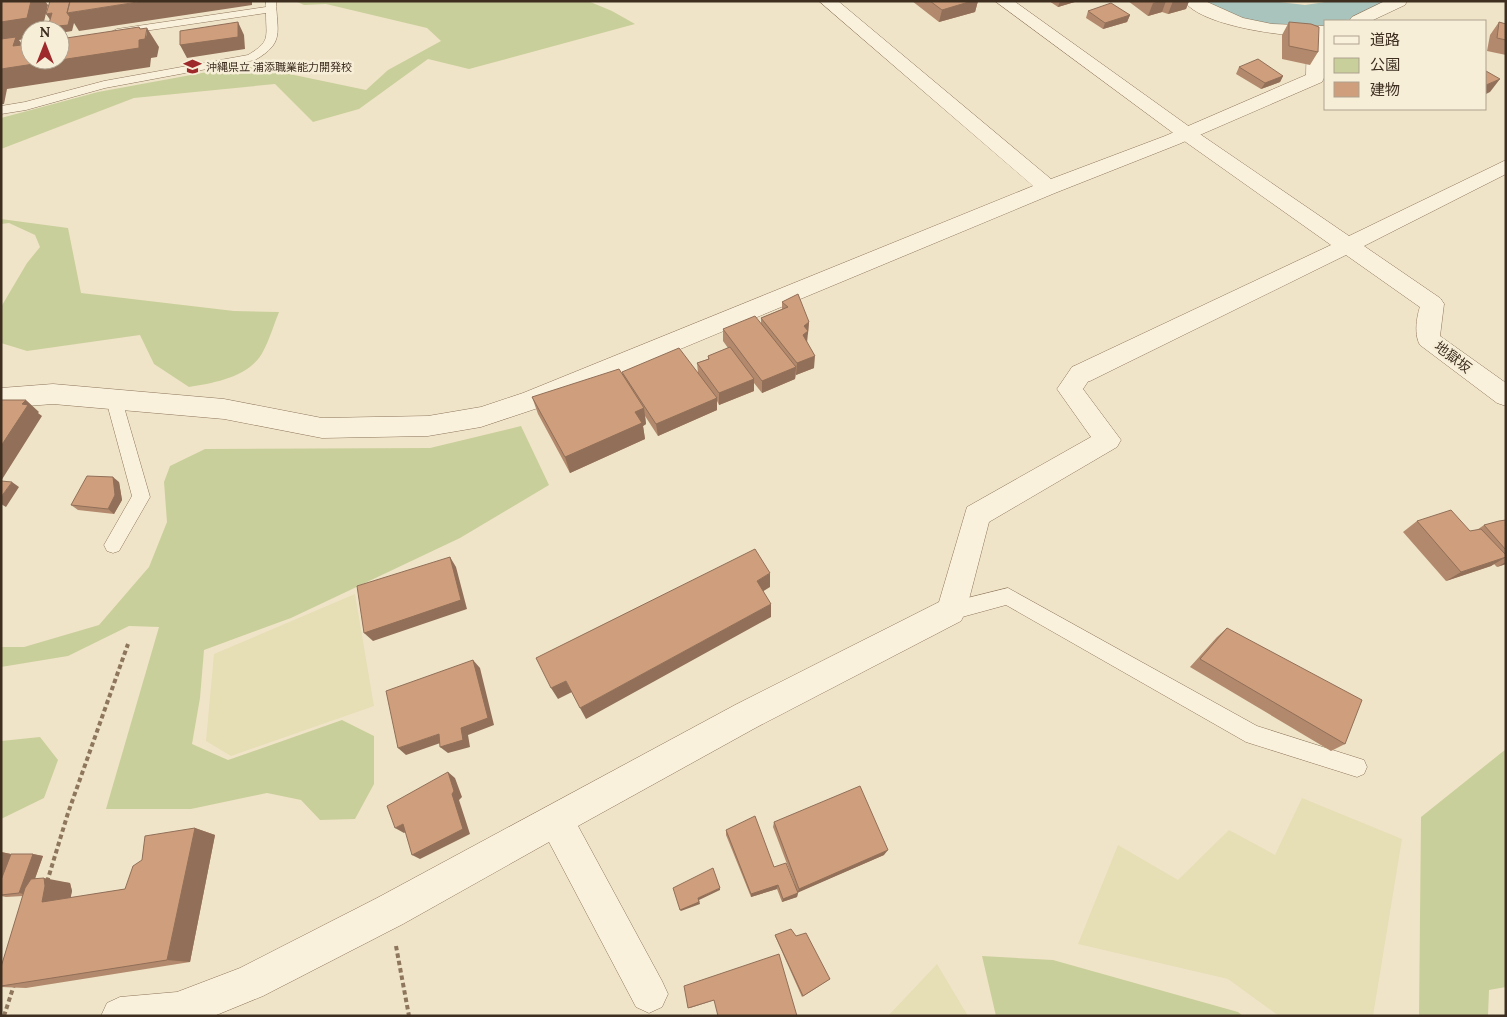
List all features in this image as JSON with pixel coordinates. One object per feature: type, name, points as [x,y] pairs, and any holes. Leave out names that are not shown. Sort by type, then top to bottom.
[{"type":"street","points":[[826,1],[1048,188]]},
{"type":"street","points":[[1003,1],[1187,134],[1347,246]]},
{"type":"street","points":[[1,398],[52,394],[224,410],[322,428],[428,426],[482,416],[541,396],[1048,188],[1187,134],[1315,78],[1321,30],[1299,31],[1246,24],[1206,10],[1192,1]]},
{"type":"street","points":[[1360,20],[1399,1]]},
{"type":"street","points":[[120,1016],[177,1011],[250,983],[390,912],[746,716],[951,611],[977,515],[1108,440],[1069,389],[1081,374],[1347,246],[1506,166]]},
{"type":"street","name":"地獄坂","points":[[1347,246],[1432,304],[1428,339],[1506,396]]},
{"type":"street","points":[[556,820],[649,994]]},
{"type":"lane","points":[[1,110],[26,106],[104,85],[251,58],[266,49],[272,40],[271,5],[108,34]]},
{"type":"lane","points":[[113,545],[141,497],[114,400]]},
{"type":"lane","points":[[951,611],[1008,596],[1253,735],[1357,766]]},
{"type":"path","points":[[45,887],[68,813],[128,644]]},
{"type":"path","points":[[390,912],[409,1016]]},
{"type":"path","points":[[4,1016],[16,979]]},
{"type":"shaded area","points":[[355,594],[374,706],[231,756],[206,741],[214,654]]},
{"type":"shaded area","points":[[1302,798],[1402,839],[1373,1016],[1279,1016],[1228,979],[1078,944],[1118,845],[1178,880],[1229,830],[1275,855]]},
{"type":"shaded area","points":[[937,964],[968,1016],[888,1016]]},
{"type":"green space","points":[[295,1],[588,1],[612,11],[635,24],[469,69],[428,59],[359,109],[313,122],[275,84],[134,98],[1,149],[1,118],[98,92],[229,68],[256,67],[366,90],[388,70],[441,41],[427,28],[326,4],[304,5]]},
{"type":"green space","points":[[1,219],[68,228],[81,293],[234,311],[279,312],[265,348],[252,365],[236,375],[189,387],[154,364],[140,335],[27,351],[1,343],[1,307],[27,263],[40,247],[35,235],[9,223],[1,224]]},
{"type":"green space","points":[[521,426],[549,485],[460,538],[291,618],[204,650],[200,698],[192,744],[228,760],[342,720],[374,736],[374,784],[355,819],[320,820],[301,800],[267,793],[191,809],[106,809],[159,627],[129,626],[68,656],[1,667],[1,647],[24,647],[99,625],[149,567],[167,522],[164,482],[170,466],[205,449],[430,448]]},
{"type":"green space","points":[[40,737],[58,760],[44,798],[1,819],[1,741]]},
{"type":"green space","points":[[1506,749],[1506,987],[1489,990],[1488,1016],[1419,1016],[1421,817]]},
{"type":"green space","points":[[982,956],[1053,960],[1238,1012],[1243,1016],[996,1016]]},
{"type":"building","points":[[1,1],[31,1],[27,18],[1,22]]},
{"type":"building","points":[[50,1],[70,1],[67,13],[70,17],[69,20],[50,20],[52,13],[46,14]]},
{"type":"building","points":[[70,1],[144,1],[67,13]]},
{"type":"building","points":[[930,1],[972,1],[942,10]]},
{"type":"building","points":[[1111,3],[1130,15],[1105,23],[1088,11]]},
{"type":"building","points":[[238,22],[238,37],[180,45],[180,31]]},
{"type":"building","points":[[1289,22],[1311,24],[1319,27],[1318,52],[1289,46]]},
{"type":"building","points":[[1499,22],[1506,24],[1506,40],[1497,38]]},
{"type":"building","points":[[139,27],[140,29],[147,28],[145,39],[139,40],[139,48],[70,58],[70,37]]},
{"type":"building","points":[[16,37],[13,46],[20,45],[20,66],[1,69],[1,39]]},
{"type":"building","points":[[1258,59],[1283,76],[1265,83],[1239,67]]},
{"type":"building","points":[[1487,72],[1500,79],[1487,85]]},
{"type":"building","points":[[798,294],[809,322],[804,326],[808,331],[803,335],[815,356],[797,363],[761,318],[788,307],[782,302]]},
{"type":"building","points":[[755,316],[796,367],[762,381],[723,329]]},
{"type":"building","points":[[730,347],[754,379],[719,393],[697,363],[709,359],[708,356]]},
{"type":"building","points":[[679,348],[717,398],[656,424],[622,372]]},
{"type":"building","points":[[619,369],[644,408],[635,412],[642,423],[565,457],[532,397]]},
{"type":"building","points":[[1,400],[26,400],[22,404],[28,405],[1,446]]},
{"type":"building","points":[[87,476],[113,477],[115,495],[108,509],[71,505]]},
{"type":"building","points":[[1,481],[12,482],[1,497]]},
{"type":"building","points":[[1451,510],[1470,531],[1481,529],[1506,557],[1461,572],[1417,521]]},
{"type":"building","points":[[1506,520],[1506,550],[1484,525]]},
{"type":"building","points":[[755,549],[770,573],[757,581],[771,604],[580,708],[566,681],[551,688],[536,658]]},
{"type":"building","points":[[450,557],[461,600],[364,633],[357,586]]},
{"type":"building","points":[[1227,628],[1362,700],[1345,744],[1200,659]]},
{"type":"building","points":[[473,660],[488,718],[461,728],[463,740],[440,747],[439,734],[398,748],[386,691]]},
{"type":"building","points":[[448,772],[454,791],[452,794],[463,829],[412,855],[403,824],[395,828],[387,806]]},
{"type":"building","points":[[860,786],[888,850],[799,889],[774,822]]},
{"type":"building","points":[[755,816],[774,867],[786,863],[798,893],[783,899],[778,885],[751,894],[726,830]]},
{"type":"building","points":[[195,828],[167,960],[1,986],[1,967],[25,888],[31,879],[44,878],[45,886],[42,902],[125,889],[133,866],[142,860],[145,836]]},
{"type":"building","points":[[11,854],[33,854],[19,893],[1,895],[1,880]]},
{"type":"building","points":[[713,868],[720,888],[698,898],[699,902],[680,910],[673,888]]},
{"type":"building","points":[[791,929],[796,936],[806,933],[830,979],[803,996],[775,935]]},
{"type":"building","points":[[779,954],[797,1016],[718,1016],[714,1000],[688,1008],[684,986]]},
{"type":"waterway","points":[[1226,1],[1291,16],[1330,14],[1366,1]]},
{"type":"place","name":"沖縄県立 浦添職業能力開発校","points":[[192,67]]}]
